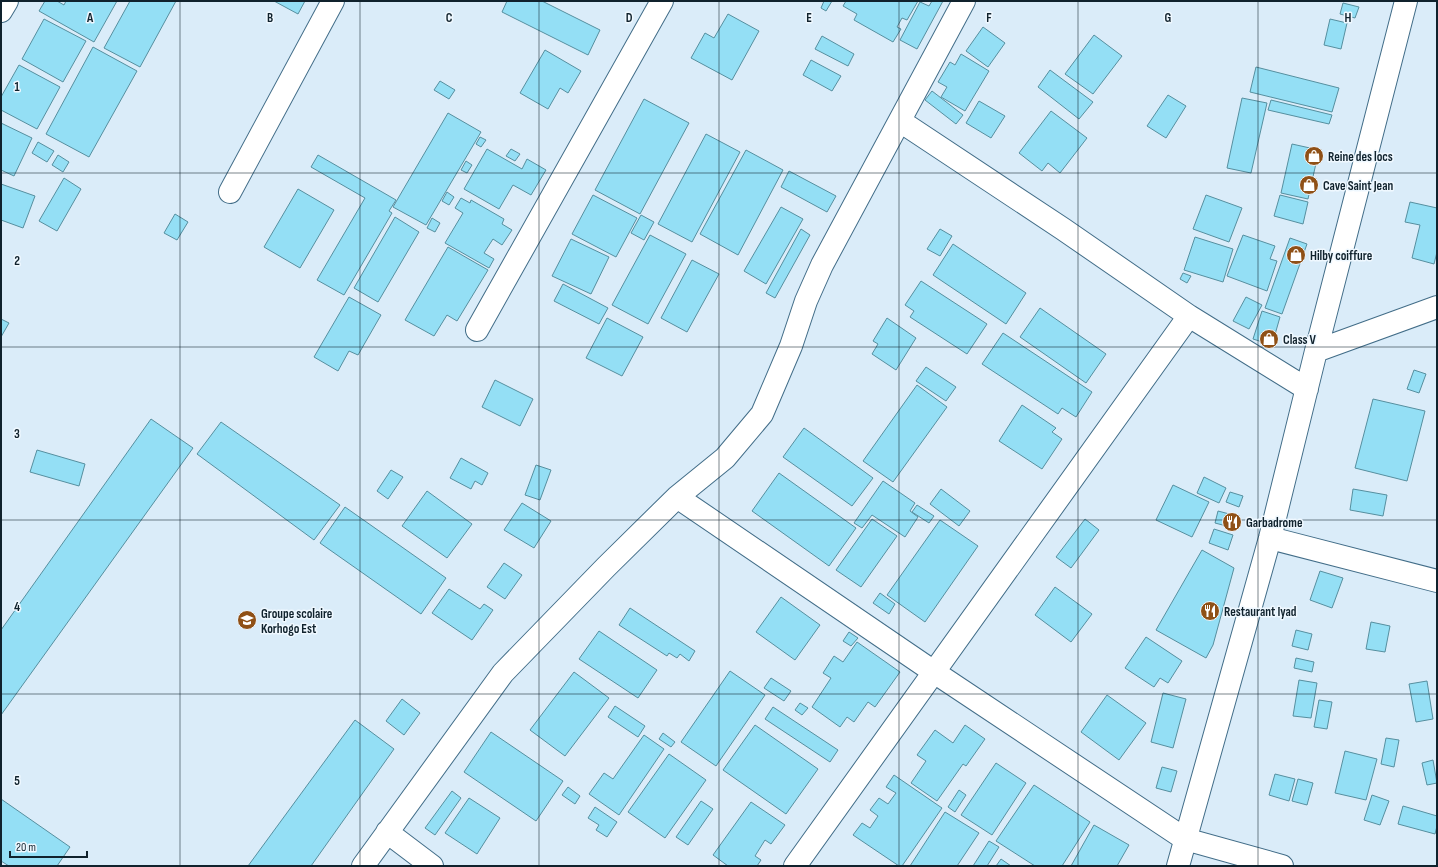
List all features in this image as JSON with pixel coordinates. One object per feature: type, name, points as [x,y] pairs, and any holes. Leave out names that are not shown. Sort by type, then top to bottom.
[{"type":"street","points":[[1,11],[7,1]]},
{"type":"street","points":[[230,192],[333,1]]},
{"type":"street","points":[[477,330],[662,1]]},
{"type":"street","points":[[363,866],[503,673],[677,497],[725,458],[762,414],[792,346],[806,301],[822,265],[964,1]]},
{"type":"street","points":[[1178,866],[1270,538],[1308,389],[1316,351],[1406,1]]},
{"type":"street","points":[[900,121],[1063,229],[1190,316],[1308,389]]},
{"type":"street","points":[[1316,351],[1437,307]]},
{"type":"street","points":[[795,866],[1190,316]]},
{"type":"street","points":[[677,497],[934,672],[1185,839],[1282,866]]},
{"type":"street","points":[[1270,538],[1437,581]]},
{"type":"street","points":[[387,832],[432,866]]},
{"type":"building","points":[[45,1],[57,1],[64,5],[66,1],[117,1],[94,42],[39,11]]},
{"type":"building","points":[[130,1],[176,1],[140,67],[104,48]]},
{"type":"building","points":[[274,1],[305,1],[298,14]]},
{"type":"building","points":[[507,1],[542,1],[600,30],[588,55],[502,12]]},
{"type":"building","points":[[824,1],[832,1],[826,11],[821,8]]},
{"type":"building","points":[[846,1],[918,1],[907,20],[902,18],[897,27],[901,29],[893,42],[854,20],[857,14],[843,6]]},
{"type":"building","points":[[932,1],[943,1],[917,49],[900,40],[920,2],[929,6]]},
{"type":"building","points":[[1343,3],[1359,7],[1355,18],[1340,14]]},
{"type":"building","points":[[728,14],[759,31],[732,80],[691,58],[705,33],[714,38]]},
{"type":"building","points":[[44,19],[86,41],[63,82],[22,59]]},
{"type":"building","points":[[1330,19],[1347,23],[1341,49],[1324,45]]},
{"type":"building","points":[[983,27],[1005,43],[988,67],[966,51]]},
{"type":"building","points":[[1094,35],[1122,56],[1093,94],[1065,74]]},
{"type":"building","points":[[822,36],[854,54],[848,66],[815,49]]},
{"type":"building","points":[[93,47],[137,71],[89,157],[46,134]]},
{"type":"building","points":[[545,50],[581,71],[568,93],[560,88],[548,109],[520,93]]},
{"type":"building","points":[[961,54],[989,71],[965,111],[941,97],[947,87],[938,82],[950,62],[955,65]]},
{"type":"building","points":[[811,60],[841,76],[832,91],[803,75]]},
{"type":"building","points":[[19,65],[60,87],[37,129],[1,110],[1,97]]},
{"type":"building","points":[[1256,67],[1339,88],[1332,112],[1250,92]]},
{"type":"building","points":[[1050,70],[1093,102],[1079,119],[1038,87]]},
{"type":"building","points":[[440,81],[455,90],[449,99],[434,90]]},
{"type":"building","points":[[932,91],[963,115],[956,124],[925,100]]},
{"type":"building","points":[[1168,95],[1186,106],[1166,138],[1147,126]]},
{"type":"building","points":[[1242,98],[1267,103],[1251,173],[1227,168]]},
{"type":"building","points":[[644,99],[689,123],[640,214],[595,190]]},
{"type":"building","points":[[1271,100],[1332,115],[1329,124],[1268,110]]},
{"type":"building","points":[[979,101],[1005,116],[991,138],[966,123]]},
{"type":"building","points":[[1051,111],[1087,138],[1060,173],[1048,163],[1042,171],[1019,153]]},
{"type":"building","points":[[448,113],[481,132],[426,225],[393,207]]},
{"type":"building","points":[[1,123],[32,138],[14,176],[1,170]]},
{"type":"building","points":[[706,134],[740,152],[692,242],[658,224]]},
{"type":"building","points":[[480,137],[486,140],[481,147],[476,144]]},
{"type":"building","points":[[38,142],[54,151],[47,162],[32,153]]},
{"type":"building","points":[[1292,144],[1319,150],[1308,199],[1281,193]]},
{"type":"building","points":[[487,149],[522,169],[527,159],[546,170],[531,195],[513,185],[499,209],[464,189]]},
{"type":"building","points":[[511,149],[520,154],[515,161],[506,156]]},
{"type":"building","points":[[746,150],[783,170],[738,255],[700,234]]},
{"type":"building","points":[[58,155],[69,162],[63,172],[52,165]]},
{"type":"building","points":[[318,155],[396,200],[389,211],[392,213],[344,295],[317,280],[365,198],[311,167]]},
{"type":"building","points":[[466,161],[472,165],[467,173],[461,170]]},
{"type":"building","points":[[789,171],[836,196],[827,212],[781,187]]},
{"type":"building","points":[[64,178],[81,189],[57,231],[39,221]]},
{"type":"building","points":[[1,184],[35,196],[23,228],[1,220]]},
{"type":"building","points":[[298,189],[334,210],[300,268],[264,247]]},
{"type":"building","points":[[447,192],[454,197],[449,205],[442,201]]},
{"type":"building","points":[[593,195],[637,218],[616,257],[572,234]]},
{"type":"building","points":[[1206,195],[1242,208],[1229,242],[1193,229]]},
{"type":"building","points":[[1280,195],[1308,202],[1303,224],[1274,216]]},
{"type":"building","points":[[461,198],[470,203],[471,200],[504,219],[502,224],[512,230],[502,245],[493,239],[484,253],[494,259],[489,268],[445,243],[463,213],[455,208]]},
{"type":"building","points":[[1410,202],[1437,208],[1437,252],[1434,264],[1412,258],[1420,225],[1405,222]]},
{"type":"building","points":[[781,207],[803,219],[766,284],[744,271]]},
{"type":"building","points":[[175,214],[188,222],[177,240],[164,233]]},
{"type":"building","points":[[641,215],[654,222],[644,240],[631,233]]},
{"type":"building","points":[[395,217],[419,232],[378,302],[354,288]]},
{"type":"building","points":[[432,218],[440,223],[435,232],[427,228]]},
{"type":"building","points":[[801,229],[810,235],[775,298],[766,293]]},
{"type":"building","points":[[940,229],[952,236],[940,256],[927,249]]},
{"type":"building","points":[[650,235],[686,254],[648,324],[612,305]]},
{"type":"building","points":[[1243,235],[1275,246],[1270,259],[1277,261],[1267,291],[1227,276]]},
{"type":"building","points":[[1195,237],[1233,249],[1223,282],[1184,270]]},
{"type":"building","points":[[1290,238],[1307,244],[1282,314],[1265,308]]},
{"type":"building","points":[[571,239],[609,257],[591,294],[552,276]]},
{"type":"building","points":[[953,244],[1026,293],[1006,324],[933,275]]},
{"type":"building","points":[[448,247],[488,270],[457,321],[447,315],[434,336],[405,320]]},
{"type":"building","points":[[692,260],[719,274],[687,332],[661,318]]},
{"type":"building","points":[[1183,273],[1191,276],[1187,283],[1180,279]]},
{"type":"building","points":[[921,281],[987,324],[967,354],[910,317],[914,311],[905,305]]},
{"type":"building","points":[[563,284],[608,308],[599,324],[554,301]]},
{"type":"building","points":[[349,297],[381,315],[358,355],[349,351],[338,371],[314,357]]},
{"type":"building","points":[[1246,297],[1262,305],[1249,329],[1233,321]]},
{"type":"building","points":[[1040,308],[1106,354],[1086,383],[1020,337]]},
{"type":"building","points":[[1262,311],[1280,317],[1272,345],[1253,339]]},
{"type":"building","points":[[607,318],[643,337],[622,376],[586,358]]},
{"type":"building","points":[[887,318],[916,338],[896,370],[872,354],[878,344],[873,341]]},
{"type":"building","points":[[1,319],[9,323],[1,337]]},
{"type":"building","points":[[1003,333],[1092,392],[1076,417],[1062,408],[1058,414],[982,364]]},
{"type":"building","points":[[926,367],[956,387],[946,401],[916,381]]},
{"type":"building","points":[[1414,370],[1426,374],[1419,393],[1407,389]]},
{"type":"building","points":[[495,380],[533,399],[520,426],[482,407]]},
{"type":"building","points":[[917,385],[947,407],[893,482],[863,461]]},
{"type":"building","points":[[1373,399],[1425,411],[1407,481],[1355,468]]},
{"type":"building","points":[[1022,405],[1056,428],[1052,432],[1062,439],[1042,469],[999,441]]},
{"type":"building","points":[[151,419],[193,448],[1,715],[1,630]]},
{"type":"building","points":[[221,422],[340,505],[314,540],[197,454]]},
{"type":"building","points":[[804,428],[873,478],[852,506],[783,457]]},
{"type":"building","points":[[37,450],[85,464],[79,486],[30,472]]},
{"type":"building","points":[[461,458],[488,473],[482,485],[475,481],[471,489],[450,478]]},
{"type":"building","points":[[536,465],[551,470],[540,500],[525,495]]},
{"type":"building","points":[[391,470],[403,477],[388,499],[377,491]]},
{"type":"building","points":[[779,473],[856,528],[829,566],[752,511]]},
{"type":"building","points":[[1204,477],[1226,488],[1219,503],[1197,493]]},
{"type":"building","points":[[883,481],[915,503],[910,511],[918,517],[905,537],[872,515],[862,528],[854,523]]},
{"type":"building","points":[[1173,485],[1209,502],[1192,537],[1156,520]]},
{"type":"building","points":[[941,489],[970,511],[959,526],[930,504]]},
{"type":"building","points":[[1353,489],[1387,495],[1383,516],[1350,510]]},
{"type":"building","points":[[427,491],[472,524],[447,558],[402,526]]},
{"type":"building","points":[[1230,492],[1243,496],[1239,507],[1226,502]]},
{"type":"building","points":[[522,503],[551,521],[534,548],[504,530]]},
{"type":"building","points":[[917,505],[934,516],[929,523],[912,512]]},
{"type":"building","points":[[345,507],[446,578],[421,614],[320,543]]},
{"type":"building","points":[[1218,511],[1237,516],[1234,528],[1215,523]]},
{"type":"building","points":[[872,519],[897,536],[861,587],[836,570]]},
{"type":"building","points":[[1085,519],[1099,530],[1071,568],[1056,557]]},
{"type":"building","points":[[940,520],[978,546],[925,622],[887,595]]},
{"type":"building","points":[[1214,529],[1233,535],[1228,550],[1209,543]]},
{"type":"building","points":[[1202,550],[1234,568],[1213,645],[1206,658],[1156,630]]},
{"type":"building","points":[[504,563],[522,575],[505,599],[487,587]]},
{"type":"building","points":[[1320,571],[1343,578],[1332,608],[1310,600]]},
{"type":"building","points":[[1055,587],[1092,614],[1071,642],[1035,615]]},
{"type":"building","points":[[449,589],[480,609],[484,604],[493,610],[472,640],[432,613]]},
{"type":"building","points":[[880,593],[895,604],[889,614],[873,603]]},
{"type":"building","points":[[781,597],[820,625],[795,660],[756,632]]},
{"type":"building","points":[[630,608],[695,651],[689,661],[680,654],[677,658],[669,653],[667,656],[619,625]]},
{"type":"building","points":[[1371,622],[1390,626],[1385,652],[1366,649]]},
{"type":"building","points":[[1296,630],[1312,634],[1308,650],[1292,646]]},
{"type":"building","points":[[599,631],[657,670],[638,698],[579,659]]},
{"type":"building","points":[[849,632],[858,638],[851,646],[843,641]]},
{"type":"building","points":[[1146,637],[1182,661],[1168,683],[1160,678],[1154,687],[1125,668]]},
{"type":"building","points":[[857,642],[900,672],[875,707],[868,702],[854,722],[847,717],[840,727],[812,707],[831,678],[823,673],[834,656],[843,662]]},
{"type":"building","points":[[1296,658],[1314,662],[1312,672],[1294,668]]},
{"type":"building","points":[[730,671],[765,695],[716,766],[681,742]]},
{"type":"building","points":[[574,672],[609,698],[565,756],[530,730]]},
{"type":"building","points":[[771,678],[791,691],[784,701],[764,688]]},
{"type":"building","points":[[1299,680],[1317,683],[1311,718],[1293,716]]},
{"type":"building","points":[[1427,681],[1433,719],[1416,722],[1409,684]]},
{"type":"building","points":[[1163,693],[1186,699],[1173,748],[1151,742]]},
{"type":"building","points":[[1107,695],[1146,723],[1119,760],[1081,732]]},
{"type":"building","points":[[402,699],[420,713],[404,735],[386,721]]},
{"type":"building","points":[[1319,700],[1332,702],[1327,729],[1314,727]]},
{"type":"building","points":[[800,703],[808,708],[802,715],[795,710]]},
{"type":"building","points":[[615,706],[645,726],[638,737],[608,717]]},
{"type":"building","points":[[773,707],[838,750],[830,762],[765,719]]},
{"type":"building","points":[[355,720],[394,749],[311,866],[248,866]]},
{"type":"building","points":[[755,725],[818,769],[786,814],[723,770]]},
{"type":"building","points":[[965,725],[985,739],[966,766],[963,764],[937,801],[911,783],[926,761],[917,755],[935,730],[953,743]]},
{"type":"building","points":[[491,732],[563,781],[536,821],[464,772]]},
{"type":"building","points":[[663,733],[675,742],[671,747],[659,739]]},
{"type":"building","points":[[644,735],[664,749],[619,815],[589,794],[604,773],[613,779]]},
{"type":"building","points":[[1386,738],[1399,740],[1394,767],[1381,764]]},
{"type":"building","points":[[1345,751],[1377,759],[1366,800],[1335,793]]},
{"type":"building","points":[[669,754],[706,780],[665,838],[628,812]]},
{"type":"building","points":[[1433,760],[1437,783],[1427,785],[1422,763]]},
{"type":"building","points":[[996,763],[1026,783],[992,835],[961,815]]},
{"type":"building","points":[[1162,767],[1177,771],[1171,792],[1156,788]]},
{"type":"building","points":[[1275,774],[1295,779],[1289,801],[1269,795]]},
{"type":"building","points":[[894,775],[942,808],[902,866],[899,866],[853,835],[862,823],[870,828],[878,816],[870,810],[879,798],[888,804],[896,793],[886,787]]},
{"type":"building","points":[[1298,779],[1313,783],[1307,805],[1292,801]]},
{"type":"building","points":[[1034,785],[1090,822],[1062,866],[1035,866],[996,841]]},
{"type":"building","points":[[568,787],[580,796],[575,804],[562,795]]},
{"type":"building","points":[[959,790],[966,795],[955,812],[948,807]]},
{"type":"building","points":[[452,791],[461,798],[435,835],[425,828]]},
{"type":"building","points":[[1372,795],[1389,801],[1380,825],[1364,820]]},
{"type":"building","points":[[469,798],[500,818],[477,854],[445,833]]},
{"type":"building","points":[[1,799],[70,847],[57,866],[9,866],[1,861]]},
{"type":"building","points":[[701,801],[713,809],[688,845],[676,837]]},
{"type":"building","points":[[751,802],[785,825],[771,844],[765,840],[755,856],[761,860],[757,866],[728,866],[713,855]]},
{"type":"building","points":[[1403,806],[1437,816],[1435,834],[1398,824]]},
{"type":"building","points":[[595,807],[617,822],[607,837],[596,830],[599,825],[588,818]]},
{"type":"building","points":[[945,812],[979,833],[957,866],[910,866]]},
{"type":"building","points":[[1094,825],[1129,845],[1117,866],[1071,866]]},
{"type":"building","points":[[989,841],[999,847],[987,866],[973,866]]},
{"type":"building","points":[[1001,859],[1011,866],[996,866]]},
{"type":"place","name":"Reine des locs","points":[[1314,156]]},
{"type":"place","name":"Cave Saint Jean","points":[[1309,185]]},
{"type":"place","name":"Hilby coiffure","points":[[1296,255]]},
{"type":"place","name":"Class V","points":[[1269,339]]},
{"type":"place","name":"Garbadrome","points":[[1232,522]]},
{"type":"place","name":"Restaurant Iyad","points":[[1210,611]]},
{"type":"place","name":"Groupe scolaire Korhogo Est","points":[[247,620]]}]
